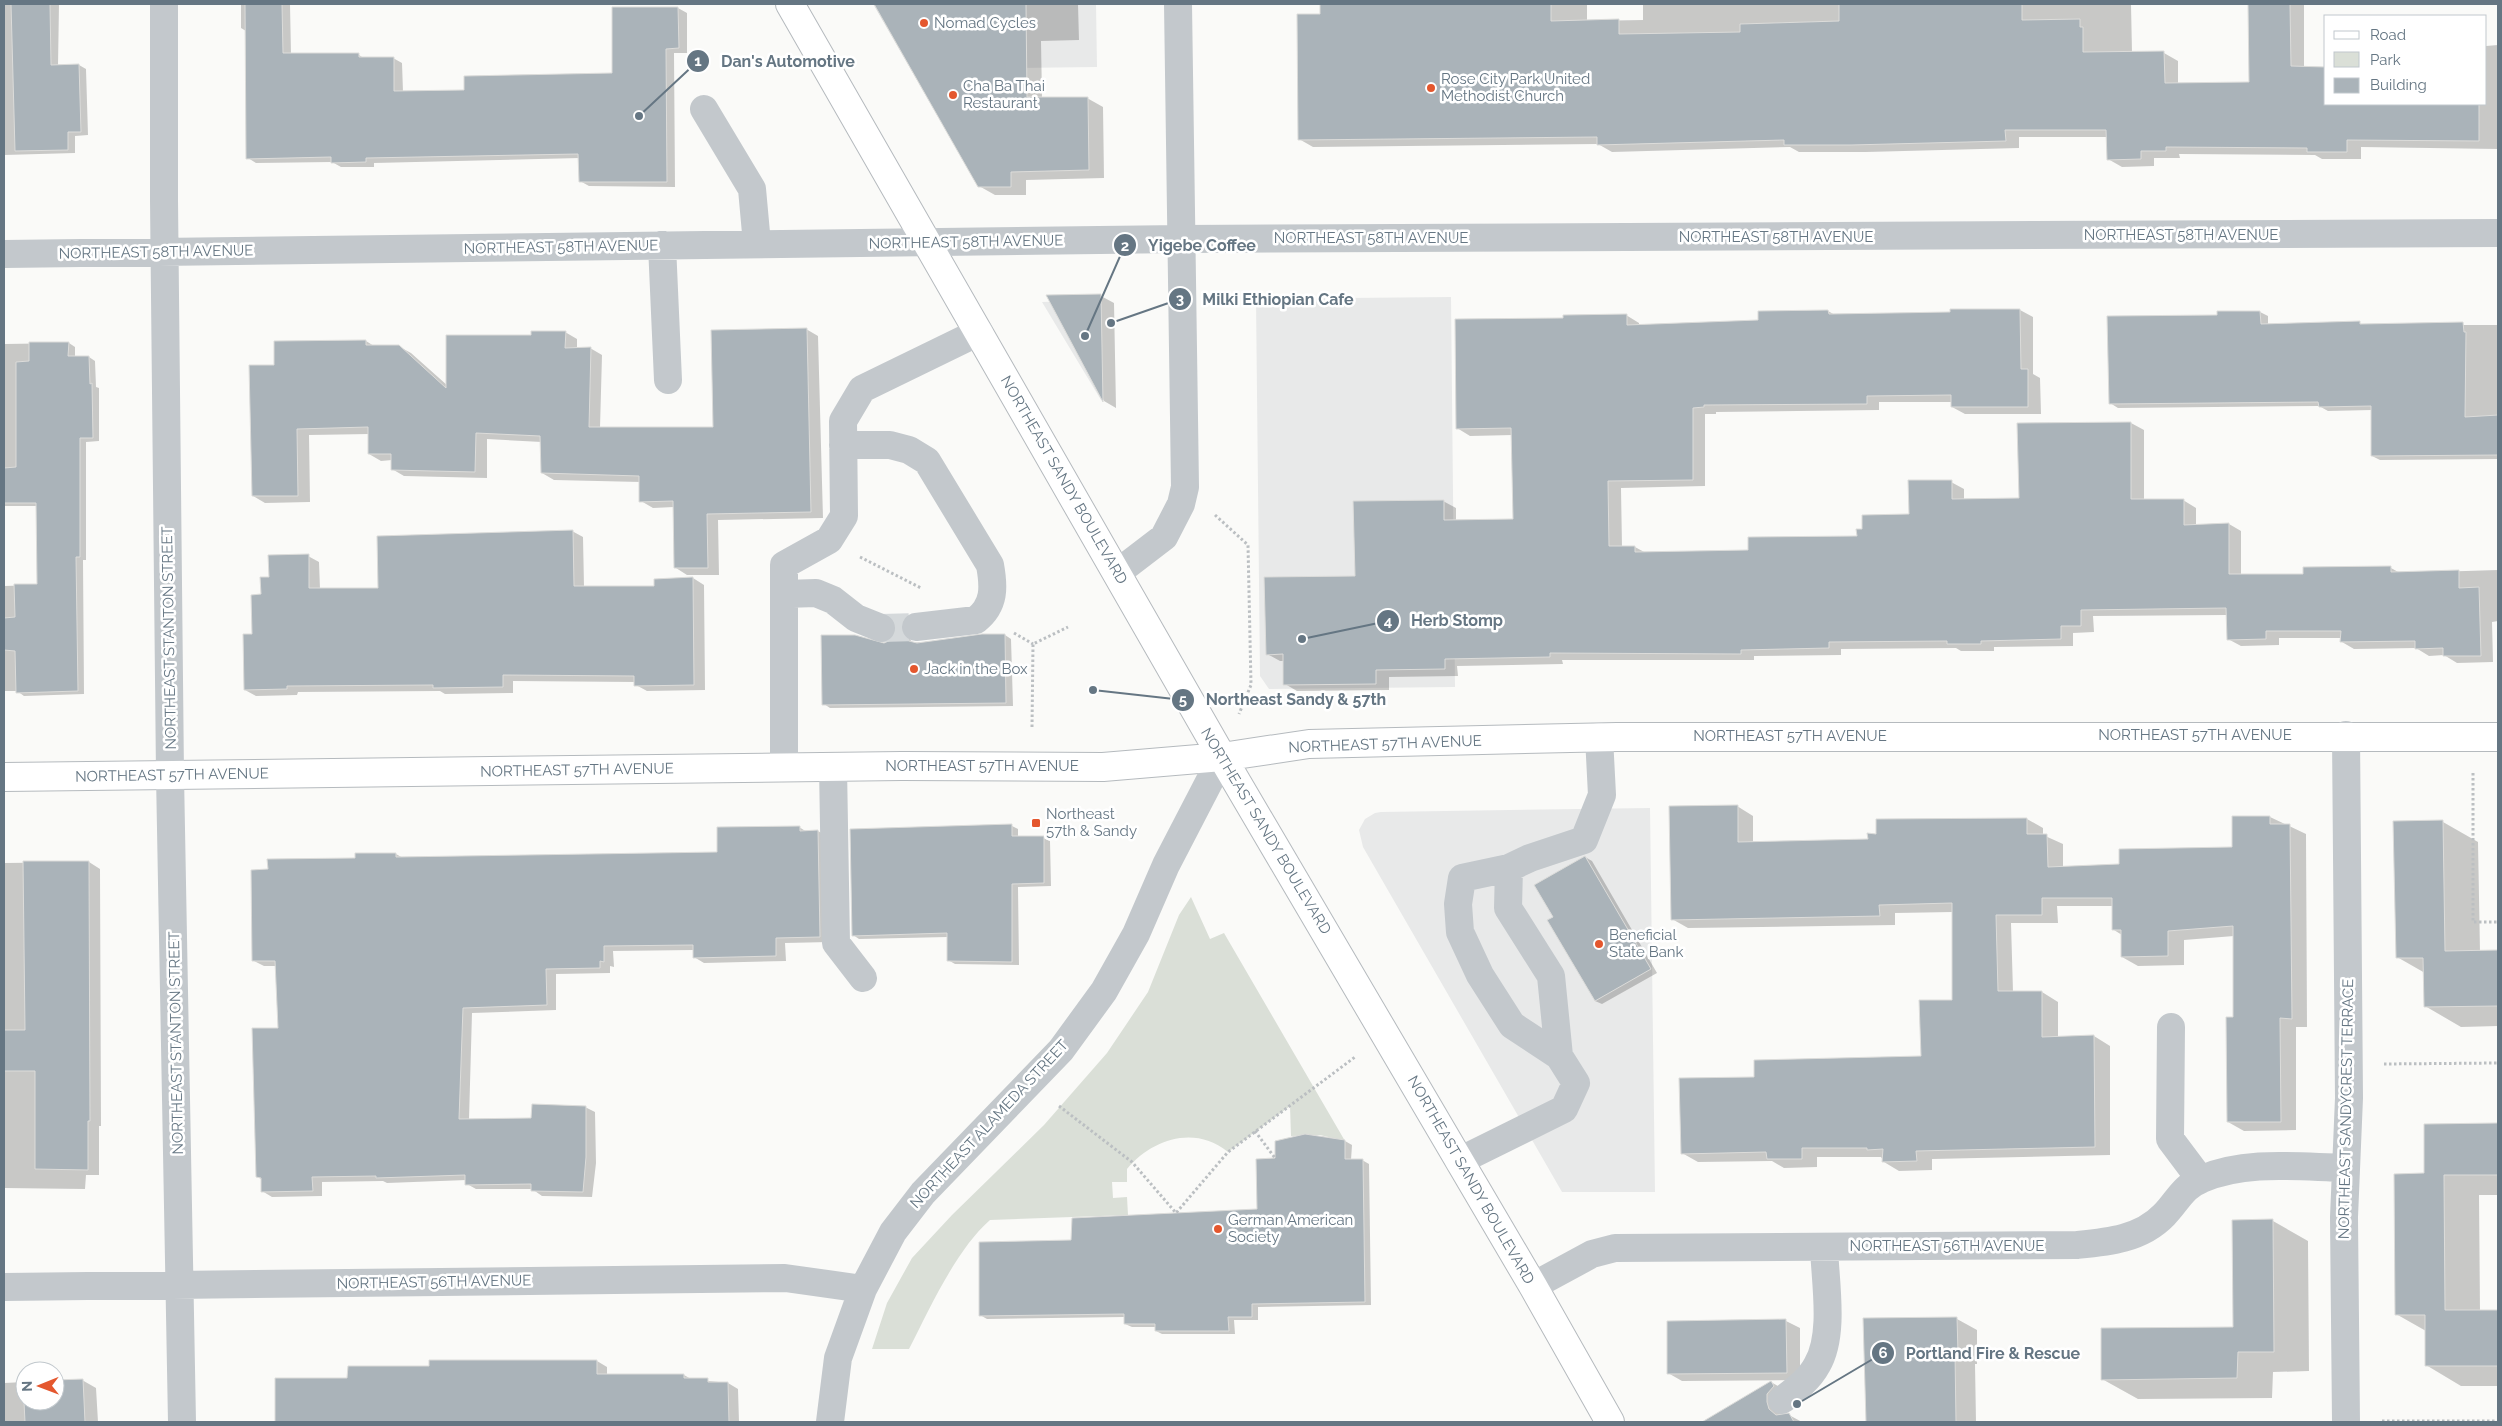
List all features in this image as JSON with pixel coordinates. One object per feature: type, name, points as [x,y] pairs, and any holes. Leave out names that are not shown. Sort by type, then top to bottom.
[{"type":"main road","name":"NORTHEAST SANDY BOULEVARD","points":[[790,4],[929,242],[1222,757],[1386,1034],[1610,1422]]},
{"type":"main road","name":"NORTHEAST 57TH AVENUE","points":[[4,777],[833,766],[1103,767],[1222,757],[1309,744],[1599,737],[2346,735],[2486,737]]},
{"type":"street","name":"NORTHEAST STANTON STREET","points":[[164,4],[170,775],[181,1285],[182,1422]]},
{"type":"street","points":[[1116,573],[1164,537],[1181,504],[1185,487],[1178,4]]},
{"type":"street","points":[[704,109],[752,190],[757,244]]},
{"type":"street","name":"NORTHEAST 58TH AVENUE","points":[[4,254],[1182,239],[2498,233]]},
{"type":"street","points":[[662,246],[668,380]]},
{"type":"street","points":[[784,767],[784,565],[829,540],[844,516],[843,421],[862,389],[979,332]]},
{"type":"street","points":[[844,445],[890,445],[909,450],[927,461],[990,565],[994,584],[991,600],[984,614],[976,620],[916,627]]},
{"type":"street","points":[[785,594],[816,593],[833,600],[856,618],[881,628]]},
{"type":"street","name":"NORTHEAST SANDYCREST TERRACE","points":[[2346,735],[2349,1098],[2345,1168],[2346,1422]]},
{"type":"street","points":[[1460,1161],[1564,1109],[1576,1083],[1559,1056],[1512,1025],[1480,975],[1460,932],[1458,904],[1462,878],[1509,868],[1530,858],[1584,840],[1602,794],[1599,737]]},
{"type":"street","name":"NORTHEAST ALAMEDA STREET","points":[[830,1422],[838,1358],[863,1290],[880,1253],[906,1213],[1061,1050],[1104,991],[1136,934],[1166,865],[1222,757]]},
{"type":"street","points":[[833,766],[836,943],[863,978]]},
{"type":"street","points":[[1509,868],[1508,908],[1552,976],[1559,1056]]},
{"type":"street","points":[[2171,1027],[2170,1139],[2200,1179]]},
{"type":"street","name":"NORTHEAST 56TH AVENUE","points":[[1533,1286],[1592,1254],[1604,1250],[2076,1245],[2109,1242],[2132,1236],[2149,1227],[2165,1215],[2177,1197],[2200,1179],[2223,1171],[2251,1167],[2345,1168]]},
{"type":"street","points":[[1782,1400],[1804,1383],[1818,1365],[1826,1343],[1824,1247]]},
{"type":"street","name":"NORTHEAST 56TH AVENUE","points":[[4,1287],[786,1278],[863,1290]]},
{"type":"path","points":[[1185,487],[1248,545],[1251,685],[1222,757]]},
{"type":"path","points":[[1032,727],[1033,644],[1068,627]]},
{"type":"path","points":[[2486,737],[2472,922],[2498,922]]},
{"type":"path","points":[[1030,1084],[1132,1162],[1176,1213],[1228,1152],[1386,1034]]},
{"type":"path","points":[[2348,1065],[2498,1063]]},
{"type":"path","points":[[1255,1131],[1275,1158]]},
{"type":"path","points":[[2346,1422],[2498,1421]]},
{"type":"shaded area","points":[[873,4],[1096,4],[1097,67],[1010,68],[978,186]]},
{"type":"shaded area","points":[[1451,297],[1455,687],[1269,689],[1260,676],[1256,299]]},
{"type":"shaded area","points":[[1100,300],[1101,400],[1042,302]]},
{"type":"shaded area","points":[[1650,808],[1655,1192],[1562,1192],[1363,847],[1359,830],[1365,819],[1381,812]]},
{"type":"green space","points":[[1191,897],[1210,939],[1224,933],[1345,1141],[1320,1135],[1291,1136],[1290,1106],[1228,1152],[1202,1139],[1175,1139],[1161,1143],[1137,1159],[1127,1169],[1127,1182],[1112,1182],[1113,1198],[1127,1197],[1128,1215],[990,1220],[978,1232],[955,1263],[909,1349],[872,1349],[887,1303],[912,1258],[952,1215],[1044,1125],[1107,1053],[1148,992],[1179,915]]},
{"type":"building","points":[[11,4],[50,4],[51,65],[79,64],[81,132],[68,132],[68,150],[15,151]]},
{"type":"building","points":[[245,4],[282,4],[283,53],[359,53],[359,57],[394,57],[394,91],[464,90],[464,76],[612,73],[612,7],[678,7],[679,48],[666,49],[667,182],[579,182],[578,154],[366,158],[366,162],[331,163],[331,157],[246,159]]},
{"type":"building","points":[[874,4],[1026,4],[1027,97],[1088,97],[1089,170],[1011,172],[1011,187],[978,187]]},
{"type":"building","points":[[1320,4],[1551,4],[1551,21],[1619,19],[1619,34],[1740,32],[1740,24],[1839,21],[1839,4],[2022,4],[2022,20],[2080,19],[2080,27],[2083,27],[2083,52],[2164,51],[2165,83],[2249,82],[2248,4],[2290,4],[2291,66],[2324,67],[2324,105],[2479,105],[2479,141],[2347,140],[2347,152],[2307,152],[2307,148],[2166,147],[2166,151],[2141,151],[2141,159],[2107,160],[2106,130],[2005,130],[2006,141],[1851,145],[1784,145],[1784,140],[1597,145],[1597,137],[1298,140],[1297,14],[1320,14]]},
{"type":"building","points":[[1101,294],[1103,402],[1046,295]]},
{"type":"building","points":[[1950,309],[2020,309],[2021,369],[2028,369],[2028,407],[1951,407],[1951,395],[1867,396],[1867,404],[1704,405],[1704,407],[1693,408],[1693,480],[1608,481],[1609,546],[1635,546],[1635,552],[1748,550],[1748,537],[1857,536],[1856,529],[1862,529],[1862,515],[1909,514],[1908,480],[1952,480],[1952,499],[2019,498],[2017,423],[2131,422],[2131,499],[2184,499],[2184,525],[2229,523],[2229,574],[2303,574],[2303,567],[2391,566],[2391,572],[2459,570],[2459,588],[2479,587],[2481,656],[2443,656],[2443,648],[2415,649],[2415,641],[2340,642],[2341,631],[2266,631],[2266,639],[2227,640],[2226,608],[2081,610],[2081,626],[2061,626],[2061,639],[1981,641],[1981,644],[1947,644],[1947,641],[1829,642],[1829,648],[1741,650],[1741,654],[1550,653],[1550,657],[1445,659],[1445,669],[1376,670],[1376,684],[1283,685],[1283,654],[1266,655],[1264,577],[1355,576],[1353,501],[1444,500],[1444,520],[1513,519],[1511,428],[1456,429],[1455,319],[1563,318],[1563,315],[1627,314],[1627,325],[1758,320],[1758,311],[1828,310],[1829,314],[1950,312]]},
{"type":"building","points":[[2217,311],[2260,311],[2261,324],[2360,321],[2360,324],[2463,322],[2464,332],[2466,332],[2465,417],[2498,415],[2498,455],[2371,456],[2371,406],[2319,407],[2318,402],[2109,404],[2107,316],[2217,315]]},
{"type":"building","points":[[807,328],[811,512],[707,514],[708,568],[674,568],[673,501],[639,502],[639,476],[541,473],[540,436],[476,433],[475,472],[391,470],[391,454],[368,454],[368,427],[297,429],[298,496],[252,496],[249,365],[274,365],[274,341],[366,340],[366,345],[399,345],[446,388],[446,335],[531,335],[531,331],[566,331],[565,348],[591,347],[589,427],[713,427],[711,330]]},
{"type":"building","points":[[29,342],[69,342],[68,356],[89,356],[90,384],[92,383],[93,438],[80,438],[80,557],[76,557],[78,691],[16,693],[15,651],[4,650],[4,618],[15,617],[14,584],[37,584],[36,503],[4,503],[4,468],[16,467],[16,362],[29,361]]},
{"type":"building","points":[[573,530],[574,586],[654,586],[654,579],[693,577],[694,685],[634,686],[634,676],[503,675],[503,687],[433,688],[433,685],[287,686],[287,689],[244,690],[243,634],[252,634],[251,595],[261,594],[260,577],[269,577],[268,555],[309,554],[309,588],[378,588],[377,536]]},
{"type":"building","name":"Jack in the Box","points":[[902,620],[900,628],[903,636],[909,641],[917,643],[982,634],[1005,634],[1006,703],[822,705],[821,635],[855,635],[884,643],[891,640],[895,634],[896,626],[894,621]]},
{"type":"building","points":[[1738,805],[1738,842],[1868,839],[1867,833],[1876,834],[1876,819],[2027,818],[2027,834],[2047,834],[2048,867],[2119,864],[2119,849],[2232,847],[2232,816],[2270,816],[2270,824],[2290,824],[2292,1019],[2280,1018],[2281,1122],[2227,1122],[2226,1017],[2233,1017],[2233,926],[2168,931],[2168,956],[2121,957],[2121,930],[2112,930],[2112,898],[2042,898],[2042,915],[1996,915],[1998,991],[2042,991],[2042,1037],[2094,1035],[2095,1147],[1916,1151],[1917,1161],[1882,1162],[1883,1149],[1867,1150],[1867,1148],[1802,1148],[1802,1159],[1767,1159],[1766,1152],[1681,1154],[1679,1078],[1754,1077],[1754,1060],[1921,1056],[1919,1000],[1952,1000],[1952,903],[1879,905],[1880,916],[1671,920],[1669,806]]},
{"type":"building","points":[[2443,820],[2445,951],[2498,950],[2498,1006],[2424,1007],[2423,958],[2396,958],[2393,821]]},
{"type":"building","points":[[1012,824],[1012,836],[1044,836],[1044,883],[1012,884],[1012,962],[947,961],[947,933],[852,936],[850,829]]},
{"type":"building","points":[[800,826],[800,831],[818,830],[820,937],[776,938],[776,956],[693,958],[693,945],[604,946],[604,962],[600,961],[600,968],[546,969],[547,1005],[463,1008],[459,1119],[531,1118],[532,1104],[586,1106],[586,1157],[583,1192],[531,1191],[531,1184],[465,1185],[465,1175],[376,1178],[376,1176],[312,1177],[313,1191],[261,1192],[261,1178],[256,1177],[252,1028],[278,1028],[275,961],[252,961],[251,870],[268,869],[267,859],[355,858],[355,853],[396,853],[396,857],[717,852],[717,827]]},
{"type":"building","name":"Beneficial State Bank","points":[[1585,856],[1651,969],[1595,1001],[1547,920],[1553,917],[1534,885]]},
{"type":"building","points":[[23,861],[89,861],[90,1121],[88,1121],[88,1170],[35,1169],[35,1071],[4,1071],[4,1030],[25,1030]]},
{"type":"building","points":[[2498,1123],[2498,1175],[2444,1175],[2445,1310],[2498,1310],[2498,1366],[2425,1366],[2425,1315],[2395,1315],[2394,1174],[2424,1173],[2424,1124]]},
{"type":"building","name":"German American Society","points":[[1305,1134],[1345,1140],[1345,1159],[1363,1159],[1365,1302],[1252,1304],[1252,1317],[1228,1317],[1229,1331],[1155,1331],[1155,1324],[1124,1324],[1124,1314],[979,1316],[979,1242],[1071,1240],[1072,1218],[1257,1209],[1256,1159],[1275,1158],[1275,1141]]},
{"type":"building","points":[[2273,1219],[2274,1352],[2238,1352],[2237,1378],[2101,1380],[2101,1328],[2233,1327],[2232,1220]]},
{"type":"building","points":[[1957,1317],[1958,1353],[1955,1353],[1956,1422],[1866,1422],[1863,1318]]},
{"type":"building","points":[[1786,1319],[1787,1373],[1667,1374],[1667,1321]]},
{"type":"building","points":[[429,1360],[597,1360],[597,1374],[684,1374],[684,1378],[708,1378],[708,1382],[728,1382],[729,1422],[275,1422],[275,1378],[347,1378],[348,1366],[429,1366]]},
{"type":"building","points":[[83,1379],[85,1422],[25,1422],[24,1411],[65,1411],[65,1380]]},
{"type":"building","points":[[1771,1381],[1774,1386],[1767,1394],[1769,1409],[1776,1415],[1789,1413],[1794,1422],[1702,1422]]},
{"type":"tunnel","points":[[881,628],[916,627]]},
{"type":"place","name":"Nomad Cycles","points":[[924,23]]},
{"type":"place","name":"Rose City Park United Methodist Church","points":[[1431,88]]},
{"type":"place","name":"Cha Ba Thai Restaurant","points":[[953,95]]},
{"type":"place","name":"Dan's Automotive","points":[[639,116]]},
{"type":"place","name":"Milki Ethiopian Cafe","points":[[1111,323]]},
{"type":"place","name":"Yigebe Coffee","points":[[1085,336]]},
{"type":"place","name":"Herb Stomp","points":[[1302,639]]},
{"type":"place","name":"Jack in the Box","points":[[914,669]]},
{"type":"place","name":"Northeast Sandy & 57th","points":[[1093,690]]},
{"type":"place","name":"Northeast 57th & Sandy","points":[[1036,823]]},
{"type":"place","name":"Beneficial State Bank","points":[[1599,944]]},
{"type":"place","name":"German American Society","points":[[1218,1229]]},
{"type":"place","name":"Portland Fire & Rescue","points":[[1797,1404]]}]
